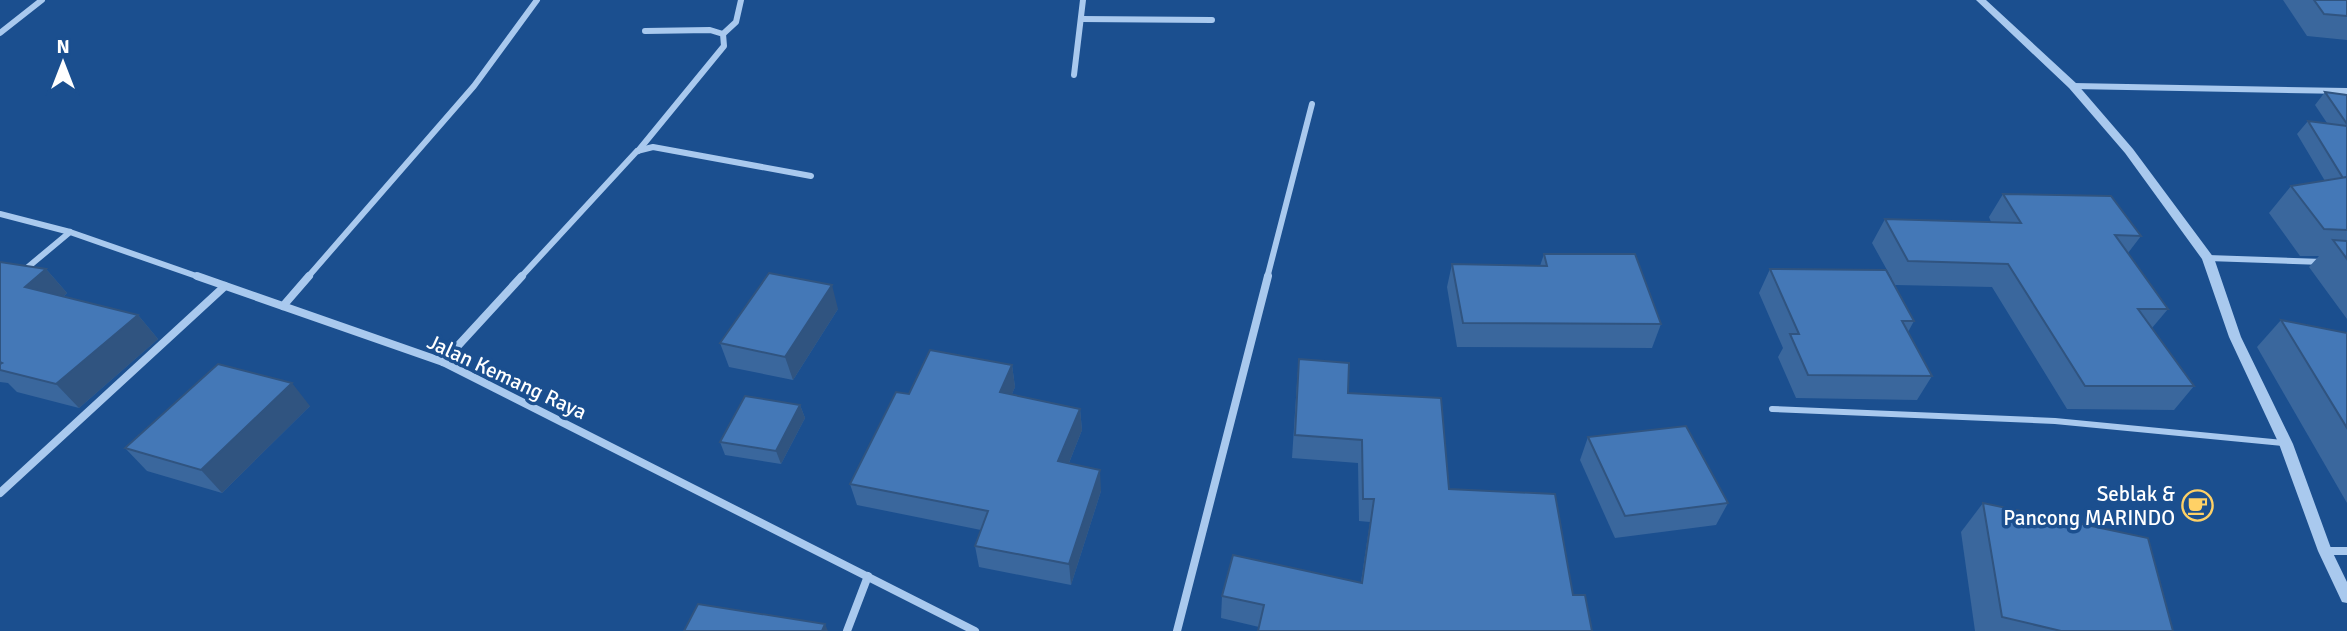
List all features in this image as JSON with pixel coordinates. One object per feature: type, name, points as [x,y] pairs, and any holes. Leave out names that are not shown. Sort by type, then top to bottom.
[{"type":"street","points":[[0,33],[42,0]]},
{"type":"street","points":[[283,306],[474,86],[537,0]]},
{"type":"street","points":[[723,34],[736,22],[741,0]]},
{"type":"street","points":[[1074,75],[1083,0]]},
{"type":"street","points":[[1981,0],[2074,86],[2130,151],[2208,258],[2235,337],[2286,444],[2325,551],[2347,597]]},
{"type":"street","points":[[1081,19],[1212,20]]},
{"type":"street","points":[[645,31],[710,30],[723,34]]},
{"type":"street","points":[[443,362],[637,151],[724,46],[723,34]]},
{"type":"street","points":[[2074,86],[2347,91]]},
{"type":"street","points":[[1177,631],[1312,104]]},
{"type":"street","points":[[637,151],[653,147],[811,176]]},
{"type":"street","name":"Jalan Kemang Raya","points":[[0,214],[70,232],[443,362],[975,631]]},
{"type":"street","points":[[20,274],[70,232]]},
{"type":"street","points":[[2208,258],[2333,263]]},
{"type":"street","points":[[0,493],[225,286]]},
{"type":"street","points":[[2325,551],[2347,551]]},
{"type":"street","points":[[847,631],[868,576]]},
{"type":"lane","points":[[1772,409],[2055,421],[2286,444]]},
{"type":"building","points":[[2314,0],[2347,0],[2347,16],[2324,14]]},
{"type":"building","points":[[2325,92],[2347,95],[2347,124]]},
{"type":"building","points":[[2308,121],[2347,126],[2347,177],[2343,178]]},
{"type":"building","points":[[2347,177],[2347,230],[2324,229],[2291,186]]},
{"type":"building","points":[[2003,194],[2111,196],[2141,236],[2115,235],[2168,309],[2138,309],[2194,386],[2085,386],[2008,264],[1908,261],[1885,219],[2021,223]]},
{"type":"building","points":[[2333,240],[2347,241],[2347,259]]},
{"type":"building","points":[[1544,254],[1635,254],[1661,324],[1463,323],[1452,264],[1547,266]]},
{"type":"building","points":[[0,262],[46,269],[25,287],[138,315],[56,384],[0,370]]},
{"type":"building","points":[[1770,269],[1886,270],[1914,321],[1902,321],[1932,376],[1808,375],[1790,334],[1799,334]]},
{"type":"building","points":[[769,273],[832,285],[785,357],[720,343]]},
{"type":"building","points":[[2281,320],[2347,333],[2347,428]]},
{"type":"building","points":[[930,350],[1012,365],[1000,392],[1080,409],[1058,461],[1100,470],[1069,564],[975,546],[988,511],[850,484],[896,392],[909,394]]},
{"type":"building","points":[[1299,359],[1349,363],[1348,393],[1441,398],[1449,489],[1555,494],[1573,595],[1585,595],[1592,631],[1258,631],[1264,605],[1222,596],[1233,555],[1362,583],[1374,499],[1363,499],[1362,440],[1295,435]]},
{"type":"building","points":[[218,364],[292,383],[201,470],[125,448]]},
{"type":"building","points":[[745,396],[800,405],[776,451],[720,442]]},
{"type":"building","points":[[1686,426],[1728,503],[1625,516],[1588,437]]},
{"type":"building","points":[[1983,503],[2148,538],[2173,631],[2061,631],[2002,617]]},
{"type":"building","points":[[698,604],[825,624],[822,631],[684,631]]},
{"type":"place","name":"Seblak & Pancong MARINDO","points":[[2198,506]]}]
